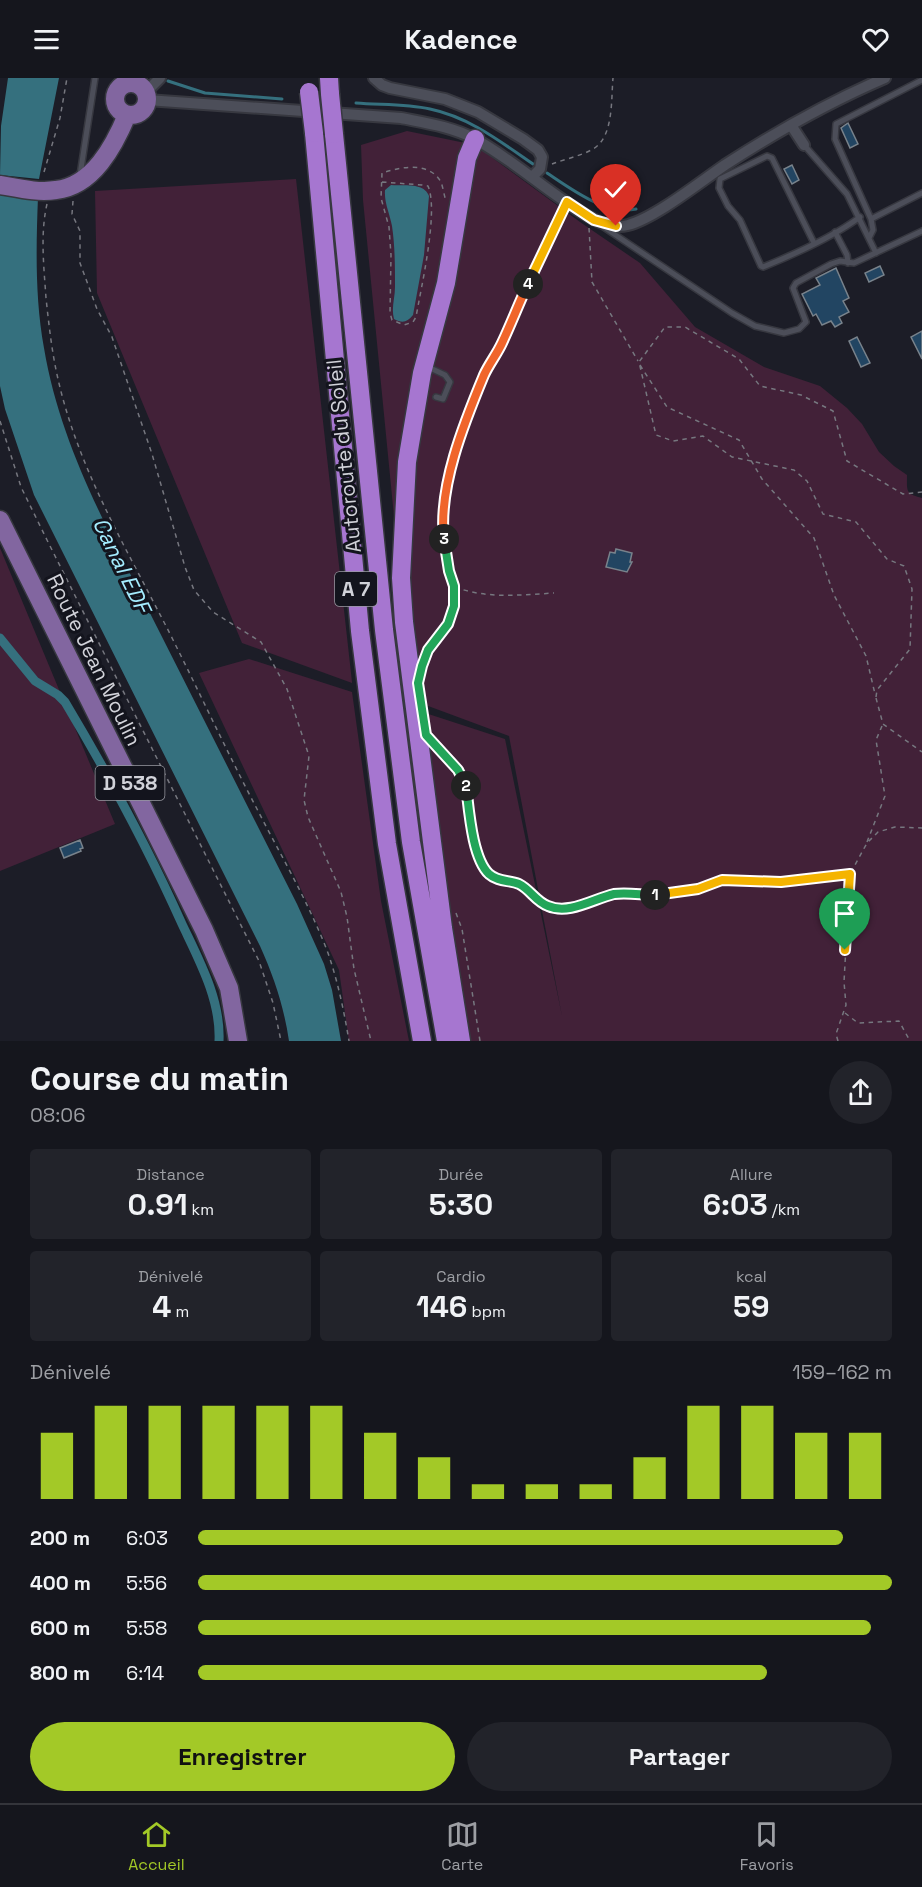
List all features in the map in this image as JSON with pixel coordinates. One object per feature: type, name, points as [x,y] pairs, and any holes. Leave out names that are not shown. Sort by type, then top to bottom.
[{"type":"highway","name":"Autoroute du Soleil","points":[[309,85],[360,631],[387,844],[422,1041]]},
{"type":"highway","name":"Autoroute du Soleil","points":[[329,86],[384,630],[411,842],[446,1041]]},
{"type":"highway","points":[[461,1041],[441,917],[404,622],[401,578],[407,462],[414,415],[424,366],[446,283],[467,158],[475,139]]},
{"type":"main road","points":[[133,86],[141,112],[127,115],[116,105],[115,95],[133,86]]},
{"type":"main road","points":[[0,185],[51,190],[80,183],[101,162],[127,115]]},
{"type":"main road","name":"Route Jean Moulin","points":[[2,523],[204,930],[229,988],[238,1041]]},
{"type":"street","points":[[133,86],[160,78]]},
{"type":"street","points":[[374,78],[382,85],[445,99],[478,112],[538,150],[542,157],[536,172]]},
{"type":"street","points":[[133,86],[175,103],[401,118],[439,126],[475,139],[536,172],[567,202],[594,220],[616,226],[626,226],[656,212],[747,151],[791,125],[828,104],[885,78]]},
{"type":"street","points":[[791,125],[804,145]]},
{"type":"lane","points":[[80,183],[90,100],[95,78]]},
{"type":"lane","points":[[869,238],[873,230],[871,219],[835,139],[836,124],[922,80]]},
{"type":"lane","points":[[804,145],[847,194],[876,253]]},
{"type":"lane","points":[[814,243],[771,158],[767,156],[720,178],[719,188],[728,206],[740,220],[761,266],[764,267],[774,263],[814,243],[836,232],[860,217]]},
{"type":"lane","points":[[871,219],[922,193]]},
{"type":"lane","points":[[594,220],[732,313],[755,326],[774,332],[791,332],[806,322],[793,288],[796,283],[831,264],[840,261],[854,263],[922,231]]},
{"type":"lane","points":[[836,232],[847,255],[848,263]]},
{"type":"lane","points":[[424,366],[445,375],[450,382],[443,399],[436,397]]},
{"type":"path","points":[[44,172],[60,118],[67,78]]},
{"type":"path","points":[[536,172],[593,149],[602,141],[610,119],[613,78]]},
{"type":"path","points":[[382,182],[428,186],[432,195],[428,254],[416,316],[413,322],[404,325],[392,320],[390,313],[391,255],[389,227],[381,198],[382,173],[402,167],[426,170],[440,181],[446,202],[460,208]]},
{"type":"path","points":[[349,1041],[336,978],[327,951],[273,836],[94,485],[75,436],[58,381],[49,332],[44,217],[51,190],[73,198],[72,214],[80,231],[80,263],[97,309],[112,337],[152,453],[185,567],[194,590],[213,612],[261,642],[287,689],[309,756],[304,800],[308,818],[341,892],[354,969],[371,1041]]},
{"type":"path","points":[[422,666],[428,650],[448,624],[454,606],[454,586],[449,571],[442,523],[447,484],[461,438],[485,373],[502,343],[515,310],[567,202]]},
{"type":"path","points":[[594,220],[589,225],[592,282],[667,407],[739,440],[762,479],[814,538],[834,596],[866,656],[883,724],[876,740],[885,796],[867,843],[850,874],[844,982],[846,1005],[836,1034],[838,1041]]},
{"type":"path","points":[[876,697],[877,690],[910,649],[912,589],[904,566],[887,560],[856,522],[823,514],[807,481],[794,470],[732,457],[703,435],[673,441],[656,435],[639,362],[664,327],[686,327],[739,359],[760,386],[801,395],[833,411],[847,461],[903,494],[922,492]]},
{"type":"path","points":[[0,421],[21,487],[259,961],[273,1003],[281,1041]]},
{"type":"path","points":[[454,586],[470,592],[491,595],[554,593]]},
{"type":"path","points":[[883,724],[922,752]]},
{"type":"path","points":[[434,744],[458,770],[466,784],[478,856],[488,873],[498,880],[517,883],[527,889],[534,899],[549,907],[568,909],[623,893],[657,895],[682,892],[722,880],[781,882],[850,874]]},
{"type":"path","points":[[867,843],[878,832],[895,827],[922,828]]},
{"type":"path","points":[[455,912],[462,930],[480,1041]]},
{"type":"path","points":[[845,1012],[858,1023],[899,1021],[910,1041]]},
{"type":"shaded area","points":[[407,131],[475,145],[640,263],[695,327],[764,367],[820,386],[847,408],[862,424],[879,452],[907,475],[908,491],[922,498],[922,1041],[464,1041],[407,707],[505,739],[562,1016],[509,736],[412,700],[363,200],[361,145]]},
{"type":"shaded area","points":[[296,179],[352,683],[242,643],[97,293],[95,191]]},
{"type":"shaded area","points":[[0,548],[115,824],[0,871]]},
{"type":"shaded area","points":[[249,659],[352,692],[381,901],[409,1041],[349,1041],[339,970],[199,673]]},
{"type":"water","points":[[8,78],[59,78],[39,179],[0,175],[1,126]]},
{"type":"water","points":[[391,185],[418,187],[429,196],[424,255],[413,315],[407,321],[402,322],[394,319],[393,315],[394,249],[392,226],[385,195],[385,190]]},
{"type":"water","name":"Canal EDF","points":[[0,193],[38,197],[37,273],[41,329],[55,397],[70,444],[110,534],[297,904],[324,964],[332,990],[341,1041],[289,1041],[278,992],[260,946],[34,495],[5,409],[0,386]]},
{"type":"building","points":[[848,123],[858,144],[850,148],[841,128]]},
{"type":"building","points":[[792,165],[799,180],[792,184],[784,169]]},
{"type":"building","points":[[880,266],[884,275],[869,282],[865,273]]},
{"type":"building","points":[[836,268],[849,298],[843,301],[849,312],[839,317],[842,323],[835,327],[831,321],[822,325],[816,314],[813,316],[802,294],[820,285],[816,278]]},
{"type":"building","points":[[922,331],[922,359],[911,337]]},
{"type":"building","points":[[857,337],[870,363],[861,367],[849,341]]},
{"type":"building","points":[[616,549],[632,553],[630,562],[632,562],[627,572],[606,567],[610,552],[615,553]]},
{"type":"building","points":[[80,840],[83,848],[80,849],[81,851],[64,858],[60,848]]},
{"type":"waterway","points":[[168,81],[205,93],[282,99]]},
{"type":"waterway","points":[[356,103],[412,106],[444,113],[484,131],[533,164]]},
{"type":"waterway","points":[[547,173],[601,205],[613,209],[636,209]]},
{"type":"waterway","points":[[0,638],[35,681],[65,702],[112,784],[202,966],[213,995],[219,1026],[219,1041]]},
{"type":"route","points":[[616,226],[594,220],[567,202],[515,310],[502,343],[485,373],[447,484],[442,523],[449,571],[454,586],[454,606],[448,624],[428,650],[418,683],[426,735],[458,770],[466,784],[478,856],[488,873],[498,880],[517,883],[527,889],[534,899],[549,907],[568,909],[614,894],[657,895],[682,892],[722,880],[781,882],[850,874],[845,950]]}]
